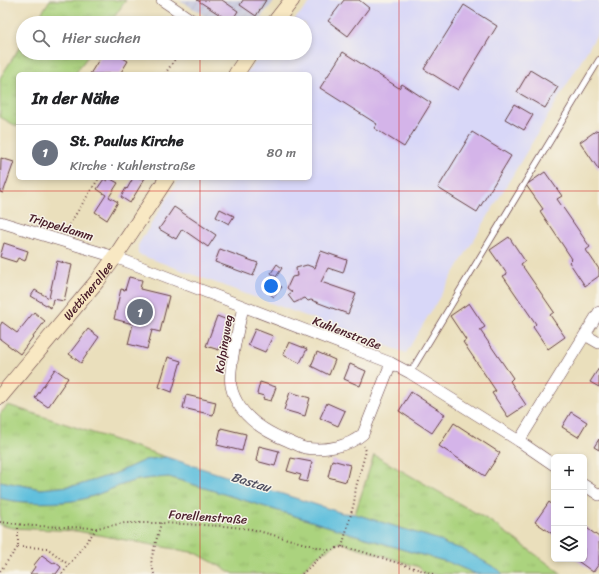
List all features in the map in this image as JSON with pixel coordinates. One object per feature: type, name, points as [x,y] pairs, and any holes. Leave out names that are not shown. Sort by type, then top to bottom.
[{"type":"street","points":[[162,0],[186,16]]},
{"type":"street","points":[[279,16],[292,0]]},
{"type":"street","points":[[237,72],[244,60]]},
{"type":"street","name":"Wettinerallee","points":[[0,397],[98,280],[166,180]]},
{"type":"street","name":"Trippeldamm","points":[[0,222],[115,257]]},
{"type":"street","name":"Kuhlenstraße","points":[[115,257],[391,363],[410,373],[519,441],[551,463]]},
{"type":"street","name":"Kolpingweg","points":[[243,307],[231,369],[231,386],[239,405],[255,424],[274,436],[304,448],[328,449],[346,444],[359,438]]},
{"type":"street","points":[[519,441],[599,312]]},
{"type":"street","points":[[585,335],[599,343]]},
{"type":"street","points":[[359,438],[363,434],[391,363]]},
{"type":"street","points":[[587,487],[599,495]]},
{"type":"lane","points":[[410,373],[598,63]]},
{"type":"path","points":[[166,72],[174,60]]},
{"type":"path","points":[[60,240],[98,180]]},
{"type":"path","points":[[342,545],[354,503],[356,487],[366,451],[365,446],[359,438]]},
{"type":"path","name":"Forellenstraße","points":[[0,522],[18,525],[97,528],[125,523],[161,523],[251,528],[328,550],[342,545],[432,574]]},
{"type":"path","points":[[154,574],[151,560],[161,523]]},
{"type":"path","points":[[0,571],[18,547],[18,525]]},
{"type":"path","points":[[62,574],[97,528]]},
{"type":"path","points":[[18,547],[48,548],[69,565]]},
{"type":"path","points":[[302,574],[306,568],[328,550]]},
{"type":"shaded area","points":[[180,0],[275,0],[262,16],[205,16]]},
{"type":"shaded area","points":[[313,0],[599,0],[599,31],[406,353],[138,254],[138,245],[179,180],[312,180],[312,72],[247,72],[257,60],[312,60],[312,16],[298,16]]},
{"type":"green space","points":[[50,0],[126,0],[115,16],[40,16]]},
{"type":"green space","points":[[16,53],[16,60],[85,60],[76,72],[16,72],[16,126],[0,117],[0,78]]},
{"type":"green space","points":[[8,405],[166,457],[145,460],[114,474],[79,485],[41,489],[0,481],[0,414]]},
{"type":"green space","points":[[374,455],[490,521],[562,574],[503,574],[499,570],[462,549],[447,545],[439,540],[355,514]]},
{"type":"green space","points":[[169,477],[411,552],[448,562],[476,574],[425,574],[419,567],[340,542],[314,558],[299,574],[234,574],[196,553],[77,531],[13,528],[0,525],[0,498],[30,502],[75,501],[135,481],[150,478]]},
{"type":"water","points":[[166,457],[342,513],[355,514],[439,540],[447,545],[462,549],[499,570],[503,574],[476,574],[448,562],[411,552],[169,477],[150,478],[135,481],[75,501],[30,502],[0,498],[0,481],[41,489],[79,485],[114,474],[145,460]]},
{"type":"building","points":[[197,0],[222,0],[238,11],[235,16],[222,16]]},
{"type":"building","points":[[243,0],[266,0],[256,16],[240,5]]},
{"type":"building","points":[[344,0],[359,0],[369,8],[348,36],[328,21]]},
{"type":"building","points":[[464,5],[497,26],[458,90],[424,69]]},
{"type":"building","points":[[343,52],[399,88],[402,84],[431,103],[404,147],[374,128],[377,124],[320,88]]},
{"type":"building","points":[[99,60],[128,61],[121,72],[91,72]]},
{"type":"building","points":[[530,70],[558,87],[545,108],[517,92]]},
{"type":"building","points":[[514,104],[533,115],[524,130],[505,119]]},
{"type":"building","points":[[597,130],[599,132],[599,170],[580,142]]},
{"type":"building","points":[[472,132],[511,156],[477,212],[438,188]]},
{"type":"building","points":[[1,158],[14,162],[3,193],[0,192]]},
{"type":"building","points":[[545,172],[562,196],[557,199],[590,247],[586,250],[599,269],[599,276],[585,286],[569,262],[572,259],[540,211],[543,209],[526,185]]},
{"type":"building","points":[[103,180],[113,180],[118,183],[109,197],[118,202],[107,220],[95,212],[106,195],[97,189]]},
{"type":"building","points":[[132,180],[144,180],[130,203],[121,197],[126,188],[127,189]]},
{"type":"building","points":[[174,207],[216,235],[208,247],[182,229],[176,239],[159,229]]},
{"type":"building","points":[[220,209],[234,216],[229,224],[216,217]]},
{"type":"building","points":[[509,237],[525,261],[521,264],[554,312],[550,315],[565,337],[548,349],[533,327],[536,324],[503,276],[507,274],[490,250]]},
{"type":"building","points":[[4,243],[28,251],[25,261],[18,258],[16,262],[0,257]]},
{"type":"building","points":[[220,249],[258,263],[253,276],[215,262]]},
{"type":"building","points":[[321,251],[347,260],[343,273],[328,268],[321,282],[356,294],[348,314],[311,300],[308,301],[305,298],[294,303],[288,295],[292,292],[287,288],[292,277],[297,276],[296,268],[307,265],[315,268]]},
{"type":"building","points":[[57,261],[72,265],[64,301],[53,299],[51,308],[31,296],[35,290],[49,298]]},
{"type":"building","points":[[277,264],[282,268],[276,277],[271,273]]},
{"type":"building","points":[[129,277],[142,280],[140,289],[169,296],[160,332],[152,330],[147,349],[128,344],[133,324],[114,319],[121,289],[125,290]]},
{"type":"building","points":[[277,284],[282,287],[274,297],[270,294]]},
{"type":"building","points":[[469,303],[485,327],[480,330],[513,378],[510,381],[526,405],[508,417],[492,393],[496,391],[463,342],[466,340],[450,316]]},
{"type":"building","points":[[34,312],[45,321],[20,354],[0,339],[0,326],[2,322],[17,333]]},
{"type":"building","points":[[217,316],[230,321],[219,350],[206,346]]},
{"type":"building","points":[[88,329],[99,337],[81,363],[69,354]]},
{"type":"building","points":[[255,329],[273,336],[265,352],[248,345]]},
{"type":"building","points":[[289,342],[307,349],[300,363],[283,355]]},
{"type":"building","points":[[317,352],[335,360],[329,375],[311,366]]},
{"type":"building","points":[[168,357],[181,361],[172,392],[159,387]]},
{"type":"building","points":[[350,364],[366,371],[360,386],[344,379]]},
{"type":"building","points":[[599,368],[599,387],[590,382]]},
{"type":"building","points":[[55,369],[68,378],[48,407],[35,398]]},
{"type":"building","points":[[260,382],[276,387],[271,401],[263,399],[264,396],[257,394]]},
{"type":"building","points":[[290,392],[310,398],[305,416],[284,410]]},
{"type":"building","points":[[411,392],[445,414],[432,433],[399,411]]},
{"type":"building","points":[[186,395],[216,402],[213,415],[183,408]]},
{"type":"building","points":[[327,403],[345,411],[338,426],[320,418]]},
{"type":"building","points":[[571,412],[587,422],[578,437],[562,427]]},
{"type":"building","points":[[454,423],[500,453],[485,476],[439,446]]},
{"type":"building","points":[[221,428],[246,434],[242,451],[217,445]]},
{"type":"building","points":[[599,439],[599,450],[594,447]]},
{"type":"building","points":[[259,446],[279,451],[275,466],[256,461]]},
{"type":"building","points":[[291,458],[312,462],[307,482],[299,480],[301,475],[287,471]]},
{"type":"building","points":[[332,460],[350,465],[346,482],[328,477]]},
{"type":"building","points":[[549,502],[551,504],[551,533],[535,522]]},
{"type":"building","points":[[587,528],[599,537],[599,564],[593,572],[579,562],[587,562]]},
{"type":"building","points":[[42,555],[61,567],[56,574],[30,574],[35,567],[34,565]]},
{"type":"place","name":"St. Paulus Kirche","points":[[140,312]]},
{"type":"water label","name":"Bastau","points":[[251,482]]}]
